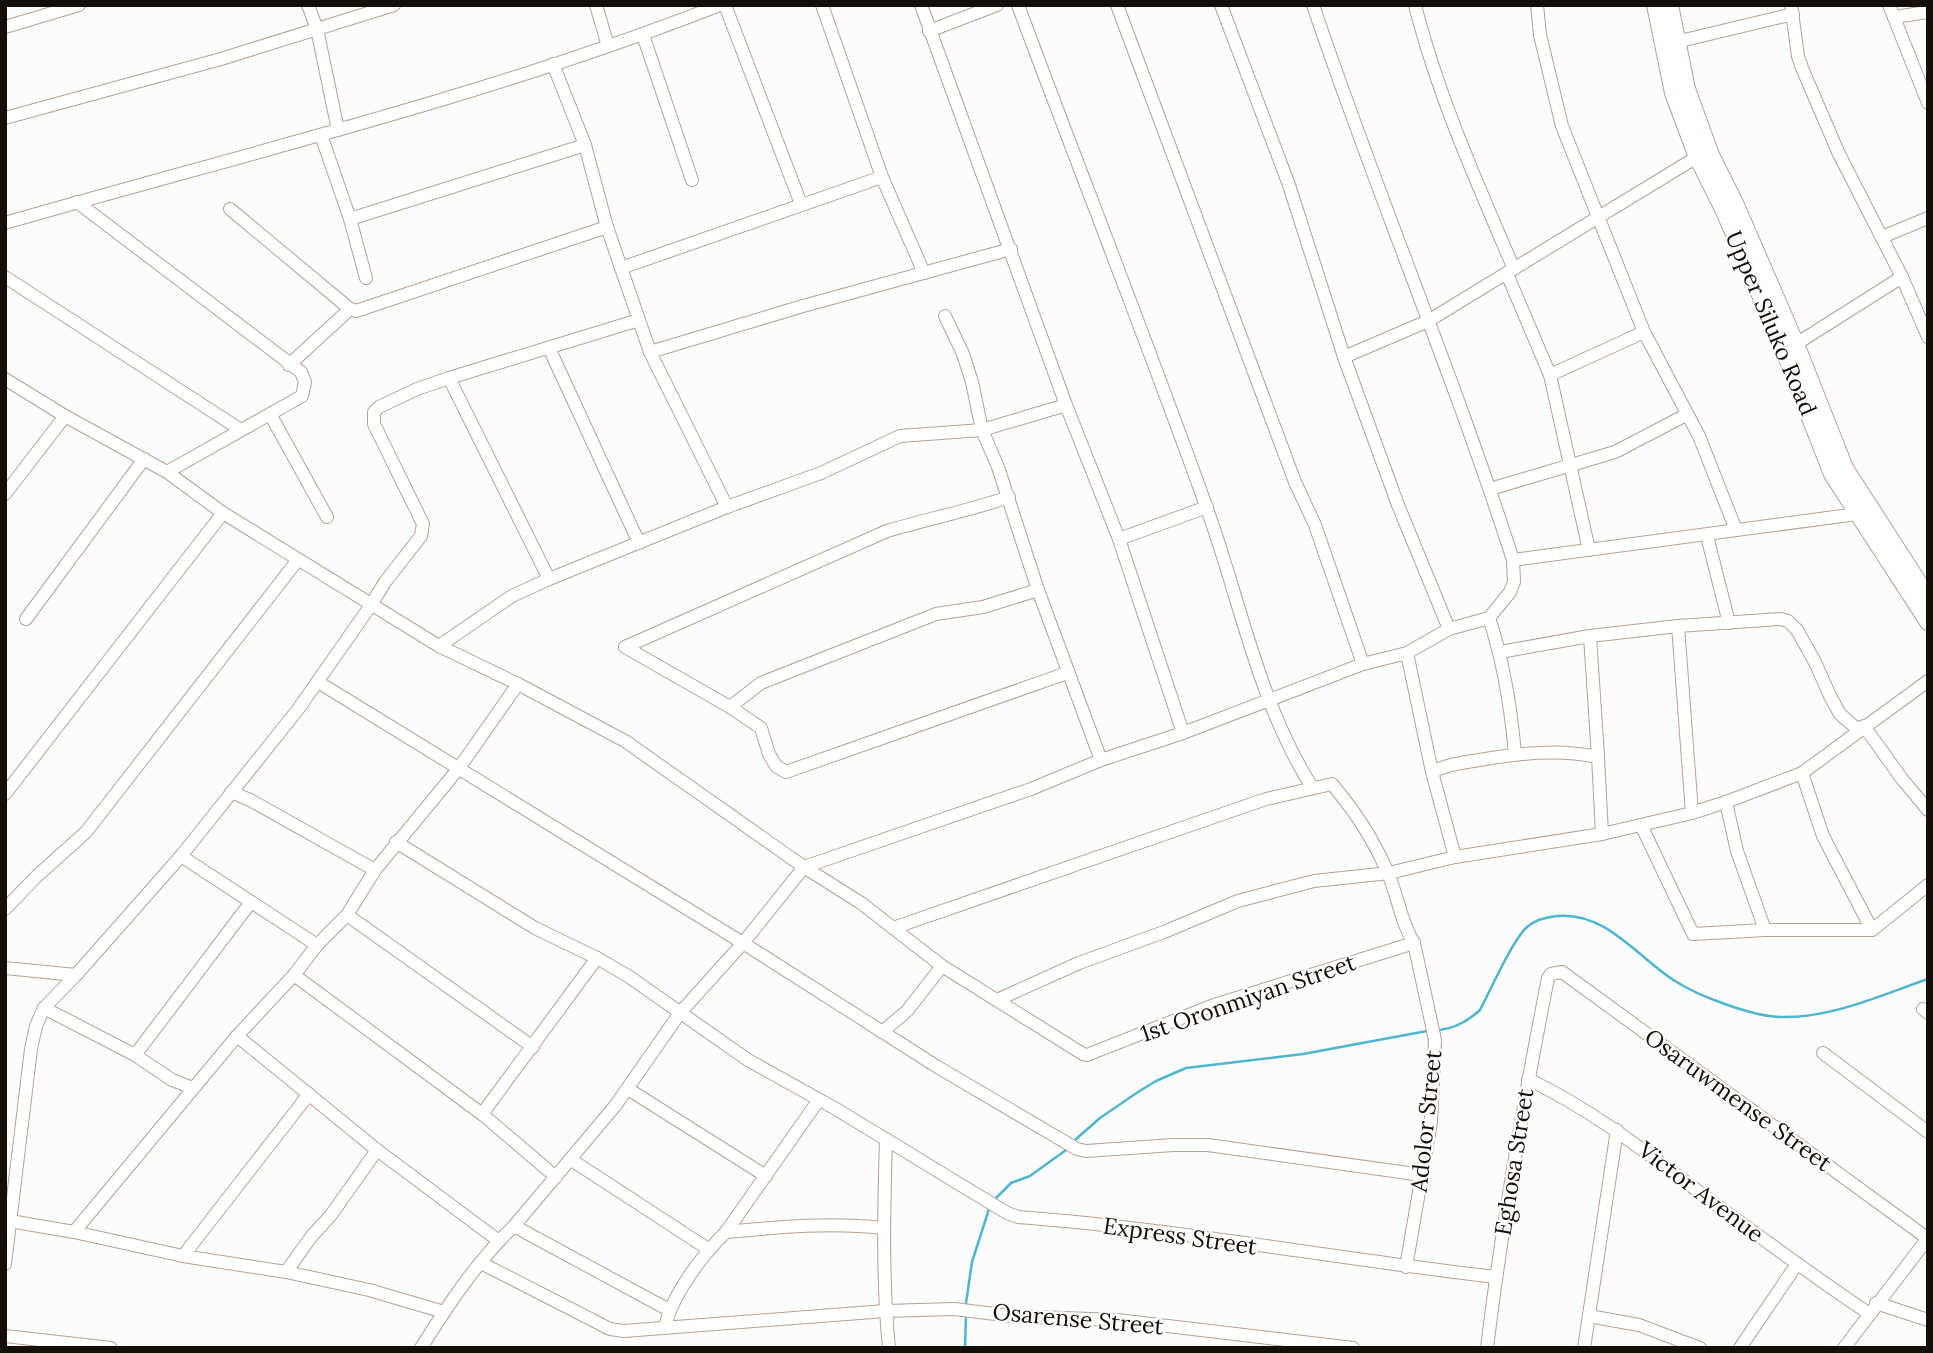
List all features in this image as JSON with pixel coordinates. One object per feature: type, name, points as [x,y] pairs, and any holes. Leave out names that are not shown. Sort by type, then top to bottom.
[{"type":"main road","name":"Upper Siluko Road","points":[[1656,5],[1673,93],[1697,157],[1724,211],[1780,341],[1832,474],[1928,622]]},
{"type":"main road","name":"Upper Siluko Road","points":[[1670,5],[1687,89],[1711,155],[1736,205],[1796,344],[1845,468],[1928,597]]},
{"type":"street","points":[[5,27],[79,5]]},
{"type":"street","points":[[308,5],[317,29],[338,130]]},
{"type":"street","points":[[5,118],[221,59],[394,5]]},
{"type":"street","points":[[596,5],[608,46]]},
{"type":"street","points":[[5,223],[338,130],[643,35],[720,5]]},
{"type":"street","points":[[726,5],[801,204]]},
{"type":"street","points":[[822,5],[882,177],[924,273]]},
{"type":"street","points":[[921,5],[1066,405],[1119,539],[1183,733]]},
{"type":"street","points":[[929,31],[998,5]]},
{"type":"street","points":[[892,928],[1266,799],[1312,787],[1293,758],[1269,700],[1207,507],[1018,5]]},
{"type":"street","points":[[1117,5],[1295,482],[1315,525],[1363,664]]},
{"type":"street","points":[[1221,5],[1289,185],[1344,357],[1398,505],[1449,629]]},
{"type":"street","points":[[421,1348],[481,1263],[628,1089],[680,1013],[743,943],[804,867],[1031,789],[1101,760],[1183,733],[1363,664],[1406,653],[1449,629],[1489,618],[1510,592],[1514,582],[1513,560],[1490,489],[1338,82],[1312,5]]},
{"type":"street","points":[[1415,5],[1423,36],[1474,176],[1550,375],[1589,550]]},
{"type":"street","points":[[1536,5],[1540,35],[1562,126],[1644,332],[1709,458],[1736,530]]},
{"type":"street","points":[[1676,42],[1792,10],[1802,68],[1839,154],[1902,277],[1928,337]]},
{"type":"street","points":[[1928,12],[1892,11],[1928,103]]},
{"type":"street","points":[[643,35],[692,180]]},
{"type":"street","points":[[553,64],[584,145],[607,227],[650,352],[727,507]]},
{"type":"street","points":[[321,135],[350,219],[366,278]]},
{"type":"street","points":[[350,219],[584,145]]},
{"type":"street","points":[[1344,357],[1428,321],[1697,157]]},
{"type":"street","points":[[621,268],[882,177]]},
{"type":"street","points":[[77,202],[301,372],[305,382],[302,396],[167,472]]},
{"type":"street","points":[[229,209],[350,309],[356,311],[607,227]]},
{"type":"street","points":[[1882,237],[1928,218]]},
{"type":"street","points":[[650,352],[1011,249]]},
{"type":"street","points":[[5,277],[241,430]]},
{"type":"street","points":[[1796,344],[1902,277]]},
{"type":"street","points":[[289,365],[350,309]]},
{"type":"street","points":[[945,316],[967,365],[982,430],[1009,497],[1067,673],[1101,760]]},
{"type":"street","points":[[5,1264],[31,1049],[36,1026],[44,1008],[181,856],[318,682],[385,582],[424,530],[374,424],[374,412],[417,389],[639,320]]},
{"type":"street","points":[[1550,375],[1644,332]]},
{"type":"street","points":[[549,348],[639,543]]},
{"type":"street","points":[[449,378],[549,579]]},
{"type":"street","points":[[5,379],[65,416],[167,472],[223,513],[297,561],[439,646],[625,741],[804,867],[861,903],[942,966],[997,1000],[1079,963],[1238,901],[1314,880],[1388,873],[1455,857],[1602,834],[1692,813],[1726,802],[1802,773],[1928,681]]},
{"type":"street","points":[[439,646],[512,596],[549,579],[727,507],[821,473],[900,436],[982,430],[1066,405]]},
{"type":"street","points":[[270,414],[327,517]]},
{"type":"street","points":[[1490,489],[1615,453],[1686,415]]},
{"type":"street","points":[[5,494],[65,416]]},
{"type":"street","points":[[26,619],[144,460]]},
{"type":"street","points":[[1009,497],[972,510],[887,531],[625,647],[730,707],[761,728],[769,754],[776,766],[786,772],[1067,673]]},
{"type":"street","points":[[1119,539],[1207,507]]},
{"type":"street","points":[[5,794],[223,513]]},
{"type":"street","points":[[1513,560],[1857,514]]},
{"type":"street","points":[[1707,536],[1729,622]]},
{"type":"street","points":[[5,909],[86,832],[297,561]]},
{"type":"street","points":[[730,707],[761,683],[936,614],[983,607],[1038,590]]},
{"type":"street","points":[[1489,618],[1500,652],[1512,717],[1515,754]]},
{"type":"street","points":[[1500,652],[1590,636],[1678,626],[1781,619],[1793,624],[1840,714],[1857,729],[1864,726]]},
{"type":"street","points":[[1678,626],[1692,813]]},
{"type":"street","points":[[1590,636],[1602,834]]},
{"type":"street","points":[[1406,653],[1432,772],[1455,857]]},
{"type":"street","points":[[318,682],[743,943],[936,1066],[1077,1149],[1086,1151],[1208,1145],[1422,1175]]},
{"type":"street","points":[[75,1232],[237,1036],[293,975],[317,944],[347,915],[375,870],[459,768],[518,684]]},
{"type":"street","points":[[1864,726],[1928,810]]},
{"type":"street","points":[[1432,772],[1447,765],[1515,754],[1574,752],[1598,757]]},
{"type":"street","points":[[1802,773],[1822,836],[1871,930]]},
{"type":"street","name":"Adolor Street","points":[[1312,787],[1332,784],[1361,820],[1388,873],[1405,930],[1413,943],[1436,1040],[1431,1122],[1406,1267]]},
{"type":"street","points":[[231,792],[375,870]]},
{"type":"street","points":[[1726,802],[1737,851],[1765,930]]},
{"type":"street","points":[[1641,825],[1693,934],[1765,930],[1871,930],[1928,885]]},
{"type":"street","name":"Express Street","points":[[396,842],[535,928],[628,976],[748,1060],[886,1139],[1007,1213],[1018,1217],[1152,1231],[1496,1277]]},
{"type":"street","points":[[181,856],[317,944]]},
{"type":"street","points":[[135,1055],[251,902]]},
{"type":"street","points":[[347,915],[533,1047]]},
{"type":"street","name":"1st Oronmiyan Street","points":[[997,1000],[1087,1055],[1214,1005],[1413,943]]},
{"type":"street","points":[[482,1114],[597,958]]},
{"type":"street","points":[[882,1032],[907,1011],[942,966]]},
{"type":"street","points":[[5,968],[76,975]]},
{"type":"street","name":"Osaruwmense Street","points":[[1548,978],[1551,974],[1562,972],[1928,1238]]},
{"type":"street","points":[[293,975],[482,1114],[556,1177]]},
{"type":"street","name":"Eghosa Street","points":[[1487,1348],[1528,1079],[1548,978]]},
{"type":"street","points":[[44,1008],[135,1055],[172,1080],[193,1088]]},
{"type":"street","points":[[237,1036],[377,1150],[499,1241]]},
{"type":"street","points":[[1823,1053],[1928,1132]]},
{"type":"street","name":"Victor Avenue","points":[[1528,1079],[1567,1098],[1617,1130],[1797,1264],[1872,1308],[1928,1320]]},
{"type":"street","points":[[628,1089],[766,1176]]},
{"type":"street","points":[[183,1256],[309,1094]]},
{"type":"street","points":[[665,1327],[669,1310],[708,1250],[726,1232],[818,1101]]},
{"type":"street","points":[[1584,1348],[1617,1130]]},
{"type":"street","points":[[886,1139],[883,1228],[885,1311],[889,1348]]},
{"type":"street","points":[[286,1272],[377,1150]]},
{"type":"street","points":[[570,1159],[708,1250]]},
{"type":"street","points":[[10,1221],[75,1232],[183,1256],[286,1272],[369,1290],[444,1312]]},
{"type":"street","points":[[726,1232],[810,1224],[883,1228]]},
{"type":"street","points":[[514,1226],[669,1310]]},
{"type":"street","points":[[1844,1348],[1928,1238]]},
{"type":"street","name":"Osarense Street","points":[[481,1263],[610,1329],[624,1331],[885,1311],[954,1309],[1012,1316],[1116,1320],[1353,1348]]},
{"type":"street","points":[[1740,1348],[1797,1264]]},
{"type":"street","points":[[1589,1316],[1639,1325],[1700,1348]]},
{"type":"street","points":[[5,1336],[111,1348]]},
{"type":"waterway","points":[[1440,1030],[1462,1023],[1480,1010],[1521,933],[1534,922],[1557,916],[1575,916],[1606,928],[1685,987],[1726,1004],[1768,1016],[1798,1017],[1836,1010],[1928,979]]},
{"type":"waterway","points":[[1075,1140],[1100,1118],[1138,1092],[1186,1068],[1303,1054],[1427,1031]]},
{"type":"waterway","points":[[995,1199],[1011,1183],[1030,1176],[1066,1150]]},
{"type":"waterway","points":[[966,1303],[972,1262],[989,1209]]},
{"type":"waterway","points":[[965,1348],[966,1314]]}]
